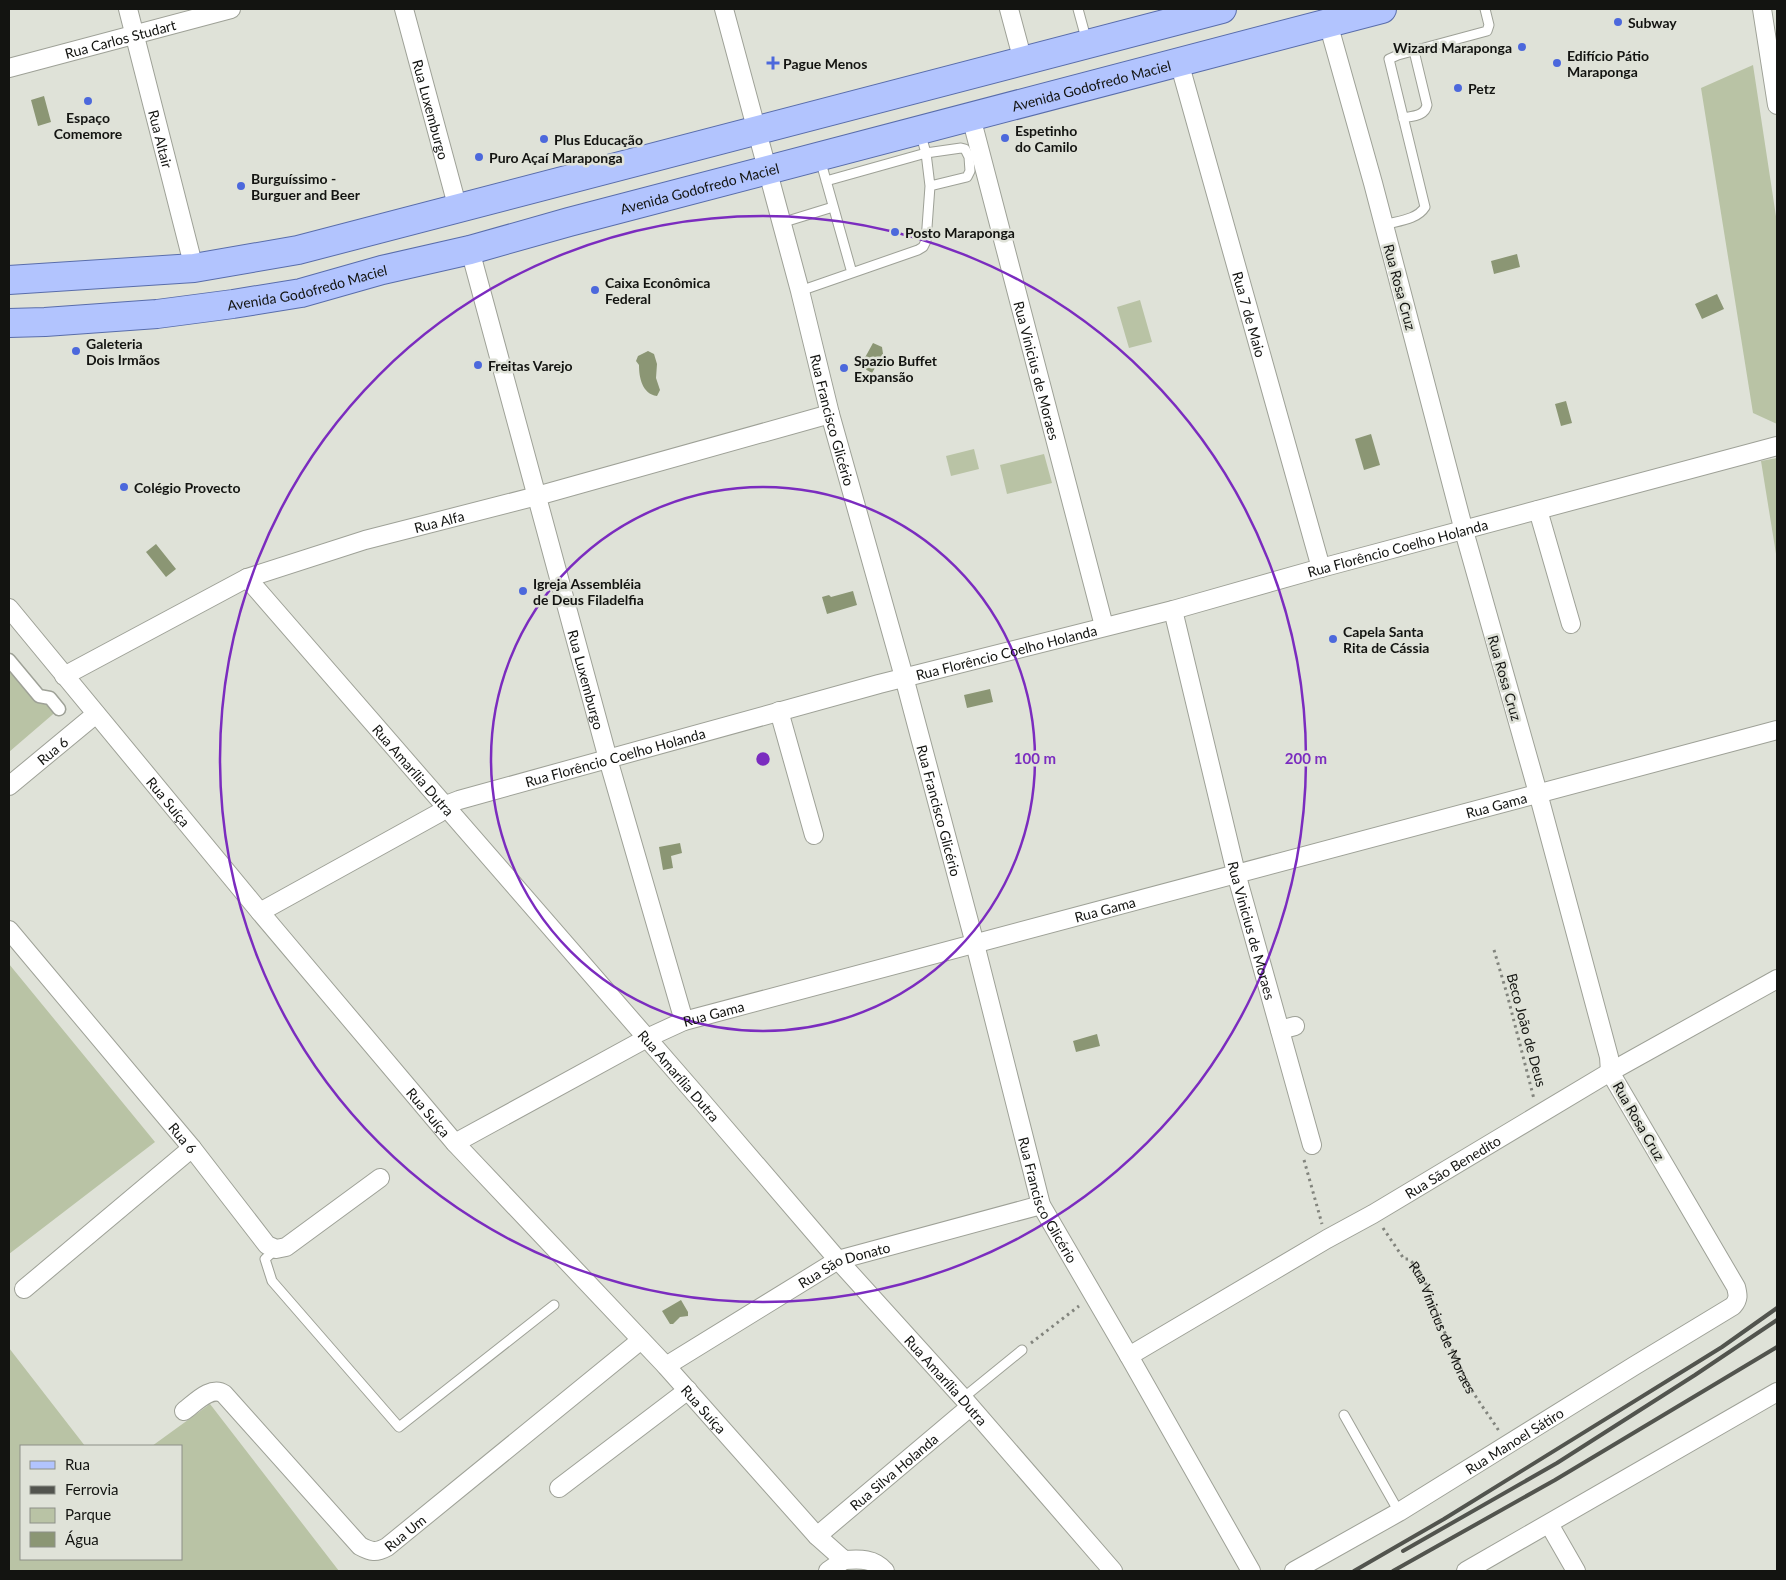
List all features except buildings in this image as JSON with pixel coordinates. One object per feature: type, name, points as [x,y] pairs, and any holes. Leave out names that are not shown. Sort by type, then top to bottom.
[{"type":"main road","points":[[9,280],[194,268],[298,250],[1088,44],[1175,18],[1222,9]]},
{"type":"main road","name":"Avenida Godofredo Maciel","points":[[9,323],[157,314],[301,293],[382,270],[470,250],[767,171],[823,169],[923,141],[971,117],[1382,9]]},
{"type":"street","name":"Rua Altair","points":[[128,9],[194,268]]},
{"type":"street","name":"Rua Carlos Studart","points":[[9,68],[231,9]]},
{"type":"street","name":"Rua Luxemburgo","points":[[404,9],[458,209]]},
{"type":"street","name":"Rua Francisco Glicério","points":[[724,9],[800,291],[830,414],[976,944],[1041,1205],[1251,1571]]},
{"type":"street","points":[[1009,9],[1023,61]]},
{"type":"street","points":[[1762,9],[1777,105]]},
{"type":"street","name":"Rua Rosa Cruz","points":[[1328,23],[1384,225],[1464,531],[1538,793],[1608,1057],[1610,1072],[1736,1287],[1738,1296],[1737,1302],[1733,1306]]},
{"type":"street","name":"Rua 7 de Maio","points":[[1179,62],[1321,568]]},
{"type":"street","name":"Rua Vinicius de Moraes","points":[[971,117],[975,155],[1104,626]]},
{"type":"street","name":"Rua Luxemburgo","points":[[470,250],[608,759],[684,1021]]},
{"type":"street","name":"Rua Alfa","points":[[64,676],[247,578],[365,540],[537,496],[830,414]]},
{"type":"street","name":"Rua Florêncio Coelho Holanda","points":[[260,912],[439,813],[446,805],[459,800],[904,677],[1173,610],[1321,568],[1777,446]]},
{"type":"street","points":[[1538,510],[1571,624]]},
{"type":"street","name":"Rua Amarília Dutra","points":[[247,578],[446,805],[838,1260],[966,1402],[1113,1571]]},
{"type":"street","name":"Rua Suíça","points":[[9,608],[260,912],[455,1143],[666,1366],[817,1536],[844,1560]]},
{"type":"street","name":"Rua Vinicius de Moraes","points":[[1173,610],[1236,873],[1288,1028],[1312,1145]]},
{"type":"street","points":[[9,660],[39,696],[50,698],[59,709]]},
{"type":"street","points":[[779,711],[814,835]]},
{"type":"street","name":"Rua 6","points":[[9,786],[96,714]]},
{"type":"street","name":"Rua Gama","points":[[455,1143],[647,1038],[684,1021],[1777,730]]},
{"type":"street","name":"Rua 6","points":[[9,930],[192,1148],[262,1240],[267,1245],[276,1249]]},
{"type":"street","name":"Rua São Benedito","points":[[1129,1356],[1327,1238],[1373,1214],[1610,1072],[1777,979]]},
{"type":"street","points":[[24,1289],[192,1148]]},
{"type":"street","points":[[276,1249],[286,1247],[380,1178]]},
{"type":"street","name":"Rua São Donato","points":[[666,1366],[838,1260],[1041,1205]]},
{"type":"street","name":"Rua Manoel Sátiro","points":[[1294,1571],[1398,1512],[1733,1306]]},
{"type":"street","name":"Rua Um","points":[[184,1410],[212,1391],[219,1390],[360,1546],[371,1552],[378,1552],[641,1340]]},
{"type":"street","points":[[559,1488],[688,1390]]},
{"type":"street","points":[[1466,1571],[1777,1392]]},
{"type":"street","name":"Rua Silva Holanda","points":[[817,1536],[966,1402]]},
{"type":"street","points":[[1549,1524],[1576,1571]]},
{"type":"street","points":[[828,1571],[844,1560],[867,1559],[886,1571]]},
{"type":"lane","points":[[1078,9],[1088,44]]},
{"type":"lane","points":[[1384,225],[1415,216],[1422,212],[1425,207],[1389,60],[1391,57],[1487,31],[1490,25],[1485,9]]},
{"type":"lane","points":[[1403,118],[1423,114],[1426,111],[1427,105],[1414,51]]},
{"type":"lane","points":[[800,291],[852,274],[923,247],[926,241],[930,186],[923,141],[965,149],[975,155],[967,177],[930,186]]},
{"type":"lane","points":[[823,169],[852,274]]},
{"type":"lane","points":[[781,223],[833,207]]},
{"type":"lane","points":[[276,1249],[265,1259],[272,1281],[399,1427],[554,1305]]},
{"type":"lane","points":[[966,1402],[1022,1350]]},
{"type":"lane","points":[[1344,1415],[1398,1512]]},
{"type":"path","name":"Beco João de Deus","points":[[1494,950],[1538,1116]]},
{"type":"path","points":[[1312,1145],[1300,1147],[1327,1238]]},
{"type":"path","name":"Rua Vinicius de Moraes","points":[[1373,1214],[1404,1259],[1409,1259],[1414,1264],[1426,1281],[1434,1306],[1470,1388],[1484,1406],[1507,1445]]},
{"type":"path","points":[[1022,1350],[1094,1295]]},
{"type":"green space","points":[[1753,65],[1777,223],[1777,424],[1753,413],[1701,88]]},
{"type":"green space","points":[[1140,300],[1152,342],[1129,348],[1117,307]]},
{"type":"green space","points":[[974,449],[979,469],[951,476],[946,456]]},
{"type":"green space","points":[[1044,454],[1052,483],[1007,494],[1000,465]]},
{"type":"green space","points":[[1777,458],[1777,560],[1761,461]]},
{"type":"green space","points":[[9,660],[59,709],[9,752]]},
{"type":"green space","points":[[9,964],[155,1142],[9,1254]]},
{"type":"green space","points":[[9,1348],[84,1445],[20,1445],[20,1560],[182,1560],[182,1445],[153,1445],[210,1404],[339,1571],[9,1571]]},
{"type":"water","points":[[44,96],[51,122],[38,126],[31,100]]},
{"type":"water","points":[[1517,254],[1520,267],[1494,274],[1491,261]]},
{"type":"water","points":[[1717,294],[1724,309],[1702,319],[1695,304]]},
{"type":"water","points":[[873,343],[882,347],[883,354],[872,373],[863,368],[862,363]]},
{"type":"water","points":[[648,351],[654,354],[657,364],[656,378],[660,390],[657,396],[648,392],[642,384],[639,365],[636,361],[638,356]]},
{"type":"water","points":[[1566,401],[1572,423],[1561,426],[1555,404]]},
{"type":"water","points":[[1371,434],[1380,465],[1364,470],[1355,439]]},
{"type":"water","points":[[156,544],[176,569],[166,577],[146,552]]},
{"type":"water","points":[[853,591],[857,605],[827,614],[822,597],[829,595],[831,597]]},
{"type":"water","points":[[990,689],[993,702],[967,708],[964,695]]},
{"type":"water","points":[[680,843],[682,853],[671,856],[673,868],[663,870],[659,847]]},
{"type":"water","points":[[1097,1034],[1100,1046],[1076,1052],[1073,1041]]},
{"type":"water","points":[[681,1300],[688,1312],[688,1316],[680,1317],[673,1324],[670,1324],[662,1311]]},
{"type":"railway","points":[[1354,1571],[1444,1519],[1722,1347],[1777,1308]]},
{"type":"railway","points":[[1403,1551],[1557,1463],[1777,1320]]},
{"type":"railway","points":[[1393,1571],[1555,1480],[1777,1347]]},
{"type":"place","name":"Subway","points":[[1618,22]]},
{"type":"place","name":"Wizard Maraponga","points":[[1522,47]]},
{"type":"place","name":"Pague Menos","points":[[773,63]]},
{"type":"place","name":"Edifício Pátio Maraponga","points":[[1557,63]]},
{"type":"place","name":"Petz","points":[[1458,88]]},
{"type":"place","name":"Espaço Comemore","points":[[88,101]]},
{"type":"place","name":"Espetinho do Camilo","points":[[1005,138]]},
{"type":"place","name":"Plus Educação","points":[[544,139]]},
{"type":"place","name":"Puro Açaí Maraponga","points":[[479,157]]},
{"type":"place","name":"Burguíssimo - Burguer and Beer","points":[[241,186]]},
{"type":"place","name":"Posto Maraponga","points":[[895,232]]},
{"type":"place","name":"Caixa Econômica Federal","points":[[595,290]]},
{"type":"place","name":"Galeteria Dois Irmãos","points":[[76,351]]},
{"type":"place","name":"Freitas Varejo","points":[[478,365]]},
{"type":"place","name":"Spazio Buffet Expansão","points":[[844,368]]},
{"type":"place","name":"Colégio Provecto","points":[[124,487]]},
{"type":"place","name":"Igreja Assembléia de Deus Filadelfia","points":[[523,591]]},
{"type":"place","name":"Capela Santa Rita de Cássia","points":[[1333,639]]}]
